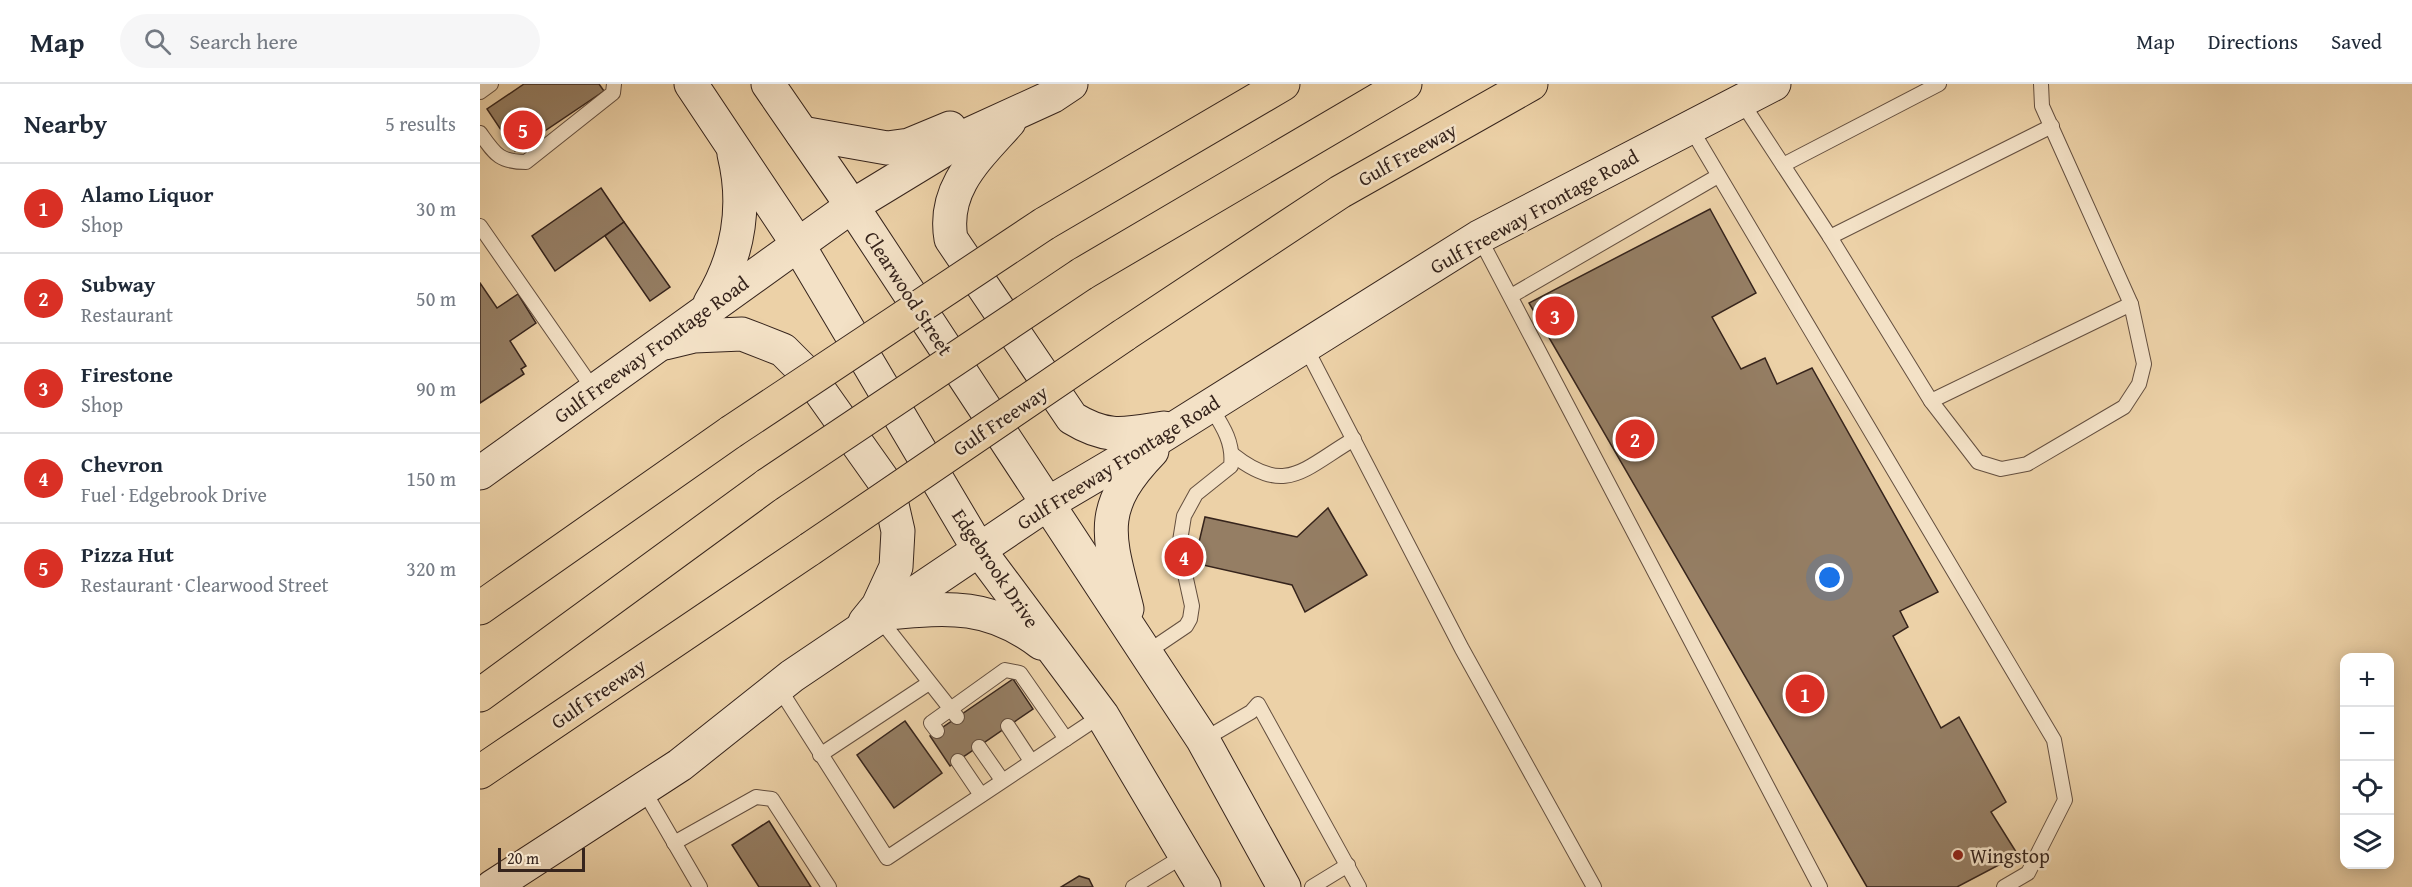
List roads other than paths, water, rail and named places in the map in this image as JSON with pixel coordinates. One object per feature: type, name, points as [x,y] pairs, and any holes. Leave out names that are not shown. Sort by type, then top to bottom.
[{"type":"highway","points":[[480,608],[731,432],[1044,224],[1283,84]]},
{"type":"highway","points":[[480,695],[767,485],[1082,274],[1405,84]]},
{"type":"highway","name":"Gulf Freeway","points":[[480,772],[1124,335],[1341,192],[1531,84]]},
{"type":"main road","points":[[691,84],[797,243]]},
{"type":"main road","name":"Gulf Freeway Frontage Road","points":[[498,885],[680,765],[792,676],[1047,504],[1210,406],[1479,237],[1774,84]]},
{"type":"main road","name":"Clearwood Street","points":[[774,86],[802,133],[1047,504]]},
{"type":"main road","name":"Gulf Freeway Frontage Road","points":[[480,473],[797,243],[852,206],[972,133],[1019,111],[1056,88]]},
{"type":"main road","points":[[802,133],[887,148],[909,145],[981,118],[1019,111]]},
{"type":"main road","points":[[1019,111],[974,162],[953,193],[948,222],[951,238],[1072,418],[1092,430],[1120,434],[1176,427]]},
{"type":"main road","points":[[708,308],[723,282],[737,238],[740,192],[732,147]]},
{"type":"main road","name":"Edgebrook Drive","points":[[797,243],[980,550],[1102,716],[1204,887]]},
{"type":"main road","points":[[658,344],[694,336],[742,334],[783,350],[810,377],[888,487],[898,531],[896,567],[878,606],[874,621],[935,608],[981,612],[1017,625],[1059,657]]},
{"type":"main road","points":[[1139,644],[1117,569],[1110,527],[1111,519],[1117,493],[1141,463],[1176,427]]},
{"type":"main road","points":[[1047,504],[1203,740],[1284,887]]},
{"type":"lane","points":[[480,92],[491,84]]},
{"type":"lane","points":[[480,133],[495,154],[508,162],[526,162],[613,93],[614,84]]},
{"type":"lane","points":[[1782,165],[1939,84]]},
{"type":"lane","points":[[1741,101],[1830,237],[1931,401],[1978,462],[2001,469],[2027,464],[2124,407],[2139,384],[2144,364],[2131,304],[2042,106],[2041,84]]},
{"type":"lane","points":[[1830,237],[2052,126]]},
{"type":"lane","points":[[1690,127],[2054,740],[2065,801],[2028,873],[2004,887]]},
{"type":"lane","points":[[1511,296],[1718,176]]},
{"type":"lane","points":[[480,226],[594,390]]},
{"type":"lane","points":[[1479,237],[1820,887]]},
{"type":"lane","points":[[1931,401],[2131,304]]},
{"type":"lane","points":[[1305,346],[1462,649],[1594,887]]},
{"type":"lane","points":[[1139,644],[1186,626],[1190,619],[1192,606],[1179,547],[1184,516],[1196,494],[1231,466],[1232,454],[1229,438],[1210,406]]},
{"type":"lane","points":[[1232,454],[1253,471],[1272,477],[1292,476],[1354,439]]},
{"type":"lane","points":[[874,621],[954,713]]},
{"type":"lane","points":[[937,731],[931,723],[954,713],[984,692],[1005,670],[1020,673],[1066,739]]},
{"type":"lane","points":[[820,755],[929,683]]},
{"type":"lane","points":[[779,688],[887,858],[1102,716]]},
{"type":"lane","points":[[1203,740],[1251,712],[1258,704],[1359,887]]},
{"type":"lane","points":[[1008,726],[1031,761]]},
{"type":"lane","points":[[979,747],[1002,780]]},
{"type":"lane","points":[[958,761],[981,795]]},
{"type":"lane","points":[[643,789],[700,887]]},
{"type":"lane","points":[[674,843],[756,797],[771,799],[829,887]]},
{"type":"lane","points":[[1132,887],[1185,855]]},
{"type":"lane","points":[[1312,887],[1348,865]]},
{"type":"place","name":"Pizza Hut","points":[[523,130]]},
{"type":"place","name":"Firestone","points":[[1555,316]]},
{"type":"place","name":"Subway","points":[[1635,439]]},
{"type":"place","name":"Chevron","points":[[1184,557]]},
{"type":"place","name":"Alamo Liquor","points":[[1805,694]]},
{"type":"place","name":"Wingstop","points":[[1958,855]]}]
